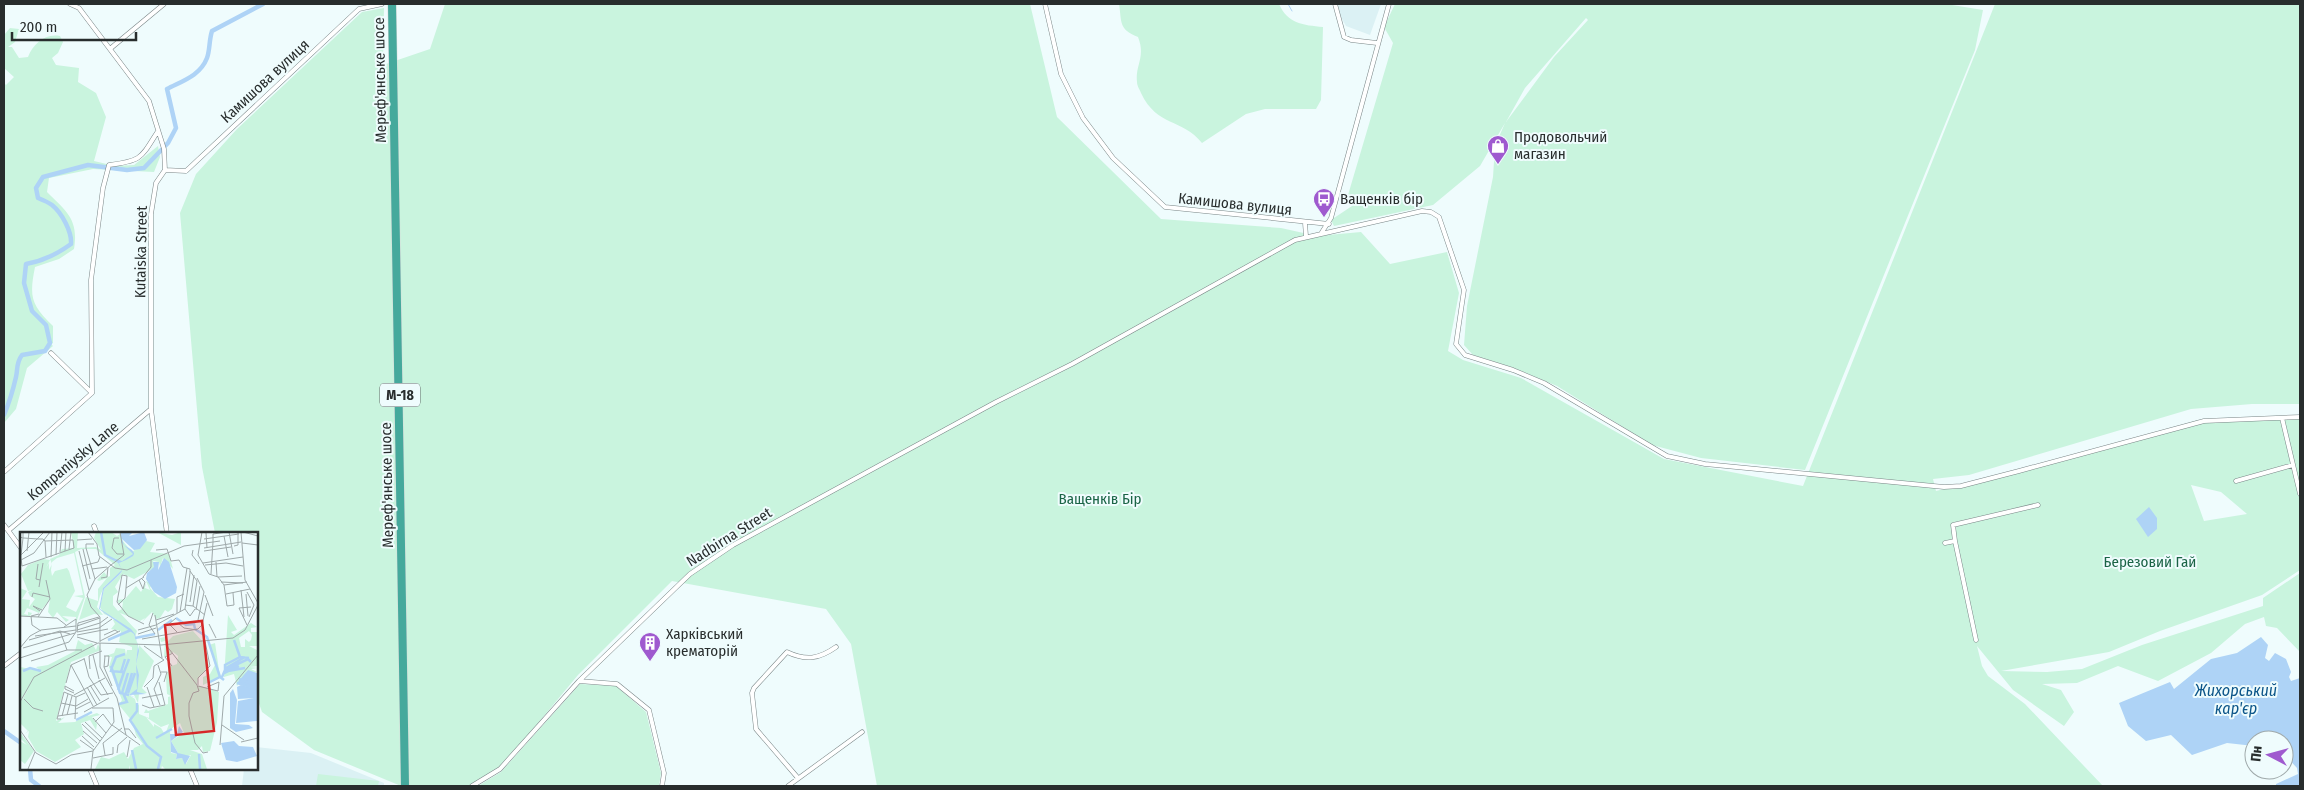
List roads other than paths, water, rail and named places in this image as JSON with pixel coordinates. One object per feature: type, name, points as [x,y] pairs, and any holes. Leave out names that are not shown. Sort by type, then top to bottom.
[{"type":"highway","name":"Мереф'янське шосе","points":[[392,4],[405,786]]},
{"type":"street","name":"Kutaiska Street","points":[[70,4],[79,6],[149,101],[164,149],[165,170],[156,183],[152,214],[151,409],[167,532]]},
{"type":"street","points":[[111,48],[164,4]]},
{"type":"street","name":"Камишова вулиця","points":[[165,170],[186,171],[359,9],[382,4]]},
{"type":"street","name":"Камишова вулиця","points":[[1046,4],[1061,74],[1083,118],[1113,158],[1164,207],[1328,224]]},
{"type":"street","points":[[1334,4],[1344,37],[1351,40],[1378,42]]},
{"type":"street","points":[[1322,232],[1328,224],[1369,82],[1389,4]]},
{"type":"street","points":[[4,472],[92,393],[92,280],[103,188],[109,165],[130,162],[142,156],[158,130]]},
{"type":"street","name":"Nadbirna Street","points":[[472,786],[500,769],[529,740],[579,682],[690,574],[725,550],[996,402],[1072,364],[1295,240],[1322,232],[1422,211],[1436,214],[1443,225],[1464,290],[1456,344],[1465,355],[1513,370],[1544,383],[1667,456],[1705,464],[1918,486],[1952,487],[2019,472],[2204,421],[2282,418]]},
{"type":"street","points":[[1304,223],[1306,236]]},
{"type":"street","points":[[51,353],[92,393]]},
{"type":"street","name":"Kompaniysky Lane","points":[[9,530],[151,409]]},
{"type":"street","points":[[2300,417],[2282,418],[2300,494]]},
{"type":"street","points":[[2236,481],[2293,465]]},
{"type":"street","points":[[2294,471],[2300,471]]},
{"type":"street","points":[[1976,640],[1954,541],[1953,525],[2038,505]]},
{"type":"street","points":[[4,525],[20,546]]},
{"type":"street","points":[[94,526],[96,532]]},
{"type":"street","points":[[1945,544],[1954,541]]},
{"type":"street","points":[[798,778],[756,729],[751,697],[754,688],[787,652],[805,659],[827,653],[836,647]]},
{"type":"street","points":[[4,666],[20,654]]},
{"type":"street","points":[[579,682],[617,684],[649,710],[664,773],[662,786]]},
{"type":"street","points":[[788,786],[862,732]]},
{"type":"street","points":[[90,770],[97,786]]},
{"type":"street","points":[[190,770],[197,786]]},
{"type":"water","points":[[2149,507],[2157,518],[2157,529],[2148,537],[2136,519]]},
{"type":"water","name":"Жихорський кар'єр","points":[[2261,637],[2268,645],[2265,658],[2269,661],[2275,653],[2286,659],[2291,672],[2289,677],[2291,681],[2300,678],[2300,786],[2276,786],[2276,784],[2285,780],[2294,780],[2294,776],[2298,774],[2294,765],[2294,730],[2244,730],[2244,745],[2227,743],[2192,755],[2171,735],[2146,741],[2128,726],[2119,703],[2170,682],[2174,689],[2211,659],[2237,653]]},
{"type":"waterway","points":[[4,415],[20,358],[22,355],[45,351],[50,343],[46,325],[32,311],[24,283],[26,264],[49,257],[71,244],[70,234],[63,218],[56,208],[38,198],[36,188],[43,177],[88,165],[127,170],[144,168],[168,143],[176,128],[167,89],[195,74],[204,64],[209,52],[212,31],[263,4]]},
{"type":"waterway","points":[[1288,4],[1292,11]]},
{"type":"waterway","points":[[4,731],[20,742]]},
{"type":"waterway","points":[[30,770],[31,780],[39,786]]},
{"type":"place","name":"Продовольчий магазин","points":[[1498,165]]},
{"type":"place","name":"Ващенків бір","points":[[1324,218]]},
{"type":"place","name":"Харківський крематорій","points":[[650,662]]},
{"type":"park label","name":"Ващенків Бір","points":[[1100,499]]},
{"type":"park label","name":"Березовий Гай","points":[[2150,562]]}]
